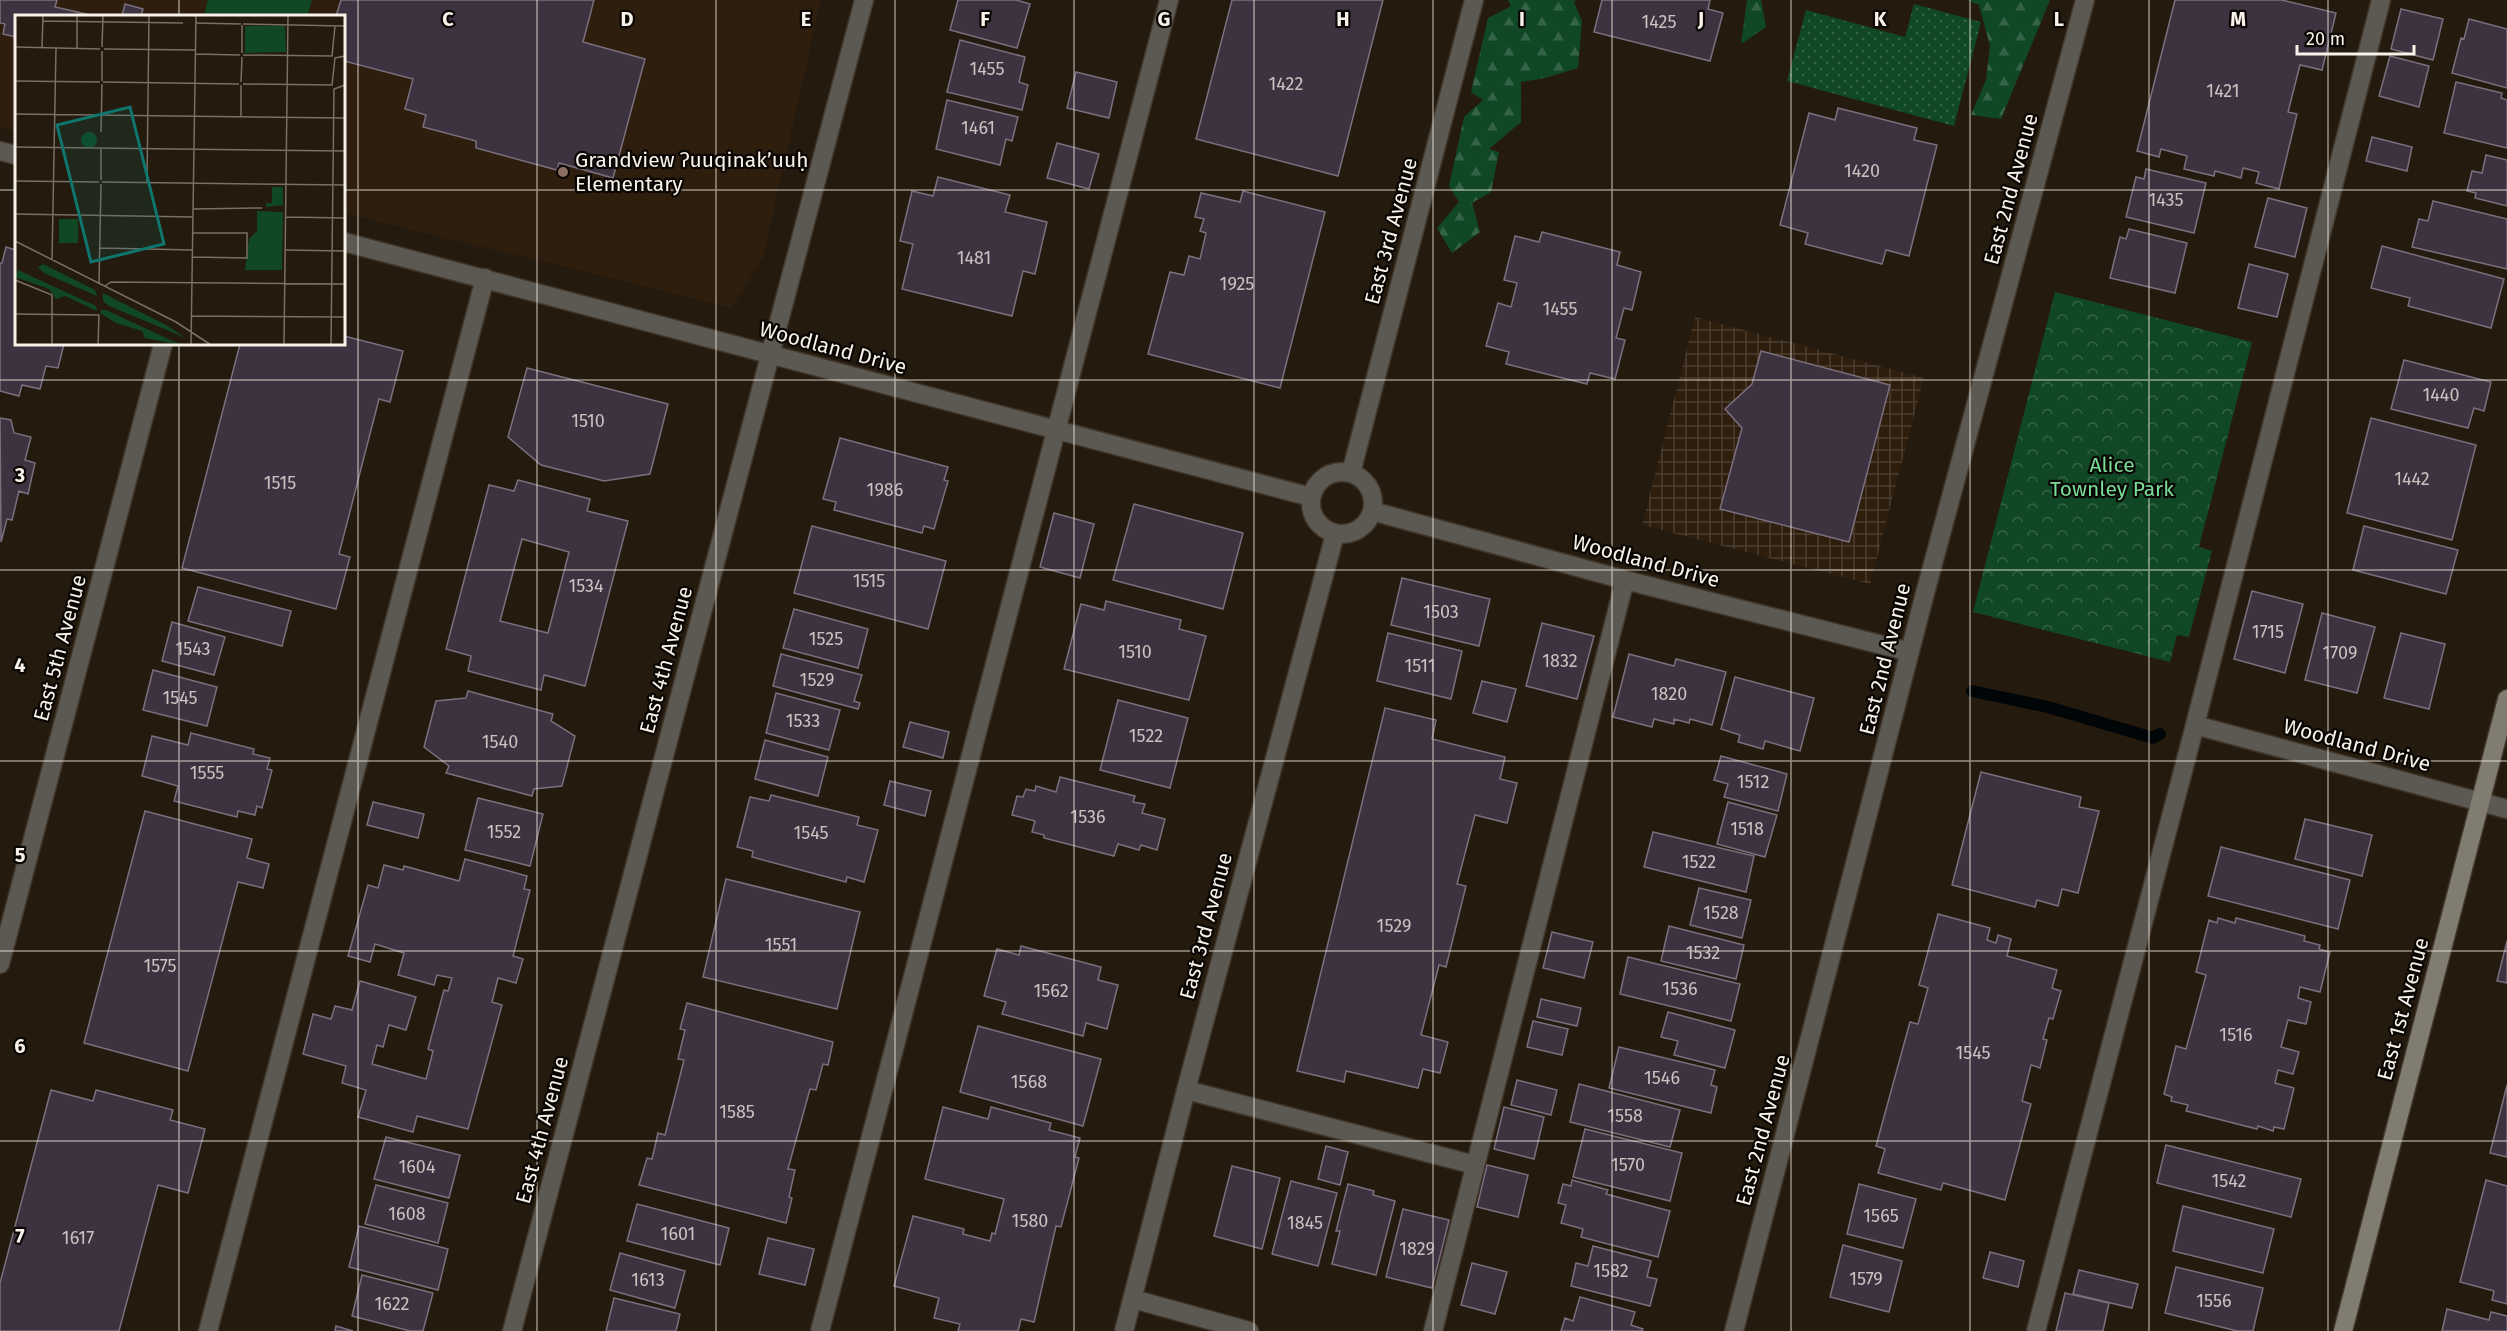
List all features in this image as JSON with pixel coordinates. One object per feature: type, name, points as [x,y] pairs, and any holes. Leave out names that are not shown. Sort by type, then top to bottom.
[{"type":"main road","name":"East 1st Avenue","points":[[2343,1331],[2507,699]]},
{"type":"street","name":"East 4th Avenue","points":[[512,1331],[864,0]]},
{"type":"street","points":[[820,1331],[1169,0]]},
{"type":"street","name":"East 3rd Avenue","points":[[1351,473],[1474,0]]},
{"type":"street","name":"East 2nd Avenue","points":[[1734,1331],[1910,652],[2085,0]]},
{"type":"street","points":[[2036,1331],[2195,725],[2381,0]]},
{"type":"street","points":[[0,151],[15,155]]},
{"type":"street","name":"Woodland Drive","points":[[345,242],[1311,497]]},
{"type":"street","points":[[208,1331],[485,278]]},
{"type":"street","name":"East 5th Avenue","points":[[0,964],[163,345]]},
{"type":"street","points":[[1338,472],[1351,473],[1361,478],[1369,487],[1373,499],[1372,511],[1367,522],[1358,530],[1347,534],[1335,534],[1323,529],[1315,519],[1311,497],[1317,484],[1327,476],[1338,472]]},
{"type":"street","name":"Woodland Drive","points":[[1372,511],[1625,580],[1910,652]]},
{"type":"street","name":"East 3rd Avenue","points":[[1124,1331],[1185,1090],[1335,534]]},
{"type":"street","points":[[1432,1331],[1625,580]]},
{"type":"street","name":"Woodland Drive","points":[[2195,725],[2507,809]]},
{"type":"street","points":[[1185,1090],[1474,1165]]},
{"type":"street","points":[[1133,1299],[1249,1331]]},
{"type":"shaded area","name":"Grandview ʔuuqinak’uuḥ Elementary","points":[[0,0],[821,0],[763,258],[732,308],[345,213],[345,15],[15,15],[15,131],[0,127]]},
{"type":"shaded area","points":[[1695,317],[1924,378],[1870,584],[1642,525]]},
{"type":"green space","points":[[208,0],[312,0],[307,15],[204,15]]},
{"type":"green space","points":[[1508,0],[1576,0],[1574,2],[1582,21],[1578,68],[1545,78],[1521,82],[1521,122],[1489,149],[1499,152],[1491,192],[1472,203],[1480,232],[1452,253],[1437,228],[1459,202],[1449,186],[1464,117],[1483,100],[1471,92],[1488,18],[1511,6]]},
{"type":"green space","points":[[1747,0],[1761,0],[1766,27],[1741,44]]},
{"type":"green space","points":[[1967,0],[2050,0],[2001,119],[1971,115],[1986,80],[1990,46],[1979,5]]},
{"type":"green space","points":[[1914,4],[1981,22],[1954,126],[1787,81],[1806,10],[1905,37]]},
{"type":"green space","name":"Alice Townley Park","points":[[2055,292],[2252,342],[2199,547],[2212,551],[2189,637],[2177,635],[2170,662],[1973,612]]},
{"type":"building","points":[[0,0],[57,0],[55,7],[91,15],[15,15],[15,37],[3,34],[5,24],[0,23]]},
{"type":"building","points":[[341,0],[594,0],[583,42],[645,59],[613,178],[559,163],[557,170],[476,148],[476,141],[423,127],[426,115],[405,109],[413,79],[345,61],[345,15],[336,15]]},
{"type":"building","points":[[958,0],[1016,0],[1030,4],[1017,48],[950,30]]},
{"type":"building","points":[[1232,0],[1383,0],[1338,176],[1196,139]]},
{"type":"building","points":[[1602,0],[1710,0],[1708,9],[1723,13],[1710,61],[1594,32]]},
{"type":"building","points":[[2175,0],[2282,0],[2336,13],[2322,70],[2300,65],[2288,112],[2297,114],[2279,189],[2256,183],[2259,172],[2243,168],[2241,178],[2215,171],[2214,176],[2184,169],[2187,156],[2161,149],[2159,157],[2137,151]]},
{"type":"building","points":[[125,4],[143,9],[141,15],[122,15]]},
{"type":"building","points":[[2401,9],[2443,19],[2433,60],[2391,49]]},
{"type":"building","points":[[2469,19],[2507,29],[2507,88],[2452,73],[2461,38],[2464,39]]},
{"type":"building","points":[[960,40],[1025,57],[1019,82],[1028,85],[1022,110],[947,92]]},
{"type":"building","points":[[2390,56],[2429,66],[2419,107],[2379,96]]},
{"type":"building","points":[[1076,72],[1117,82],[1109,118],[1067,108]]},
{"type":"building","points":[[2456,82],[2502,93],[2501,98],[2507,100],[2507,148],[2444,133]]},
{"type":"building","points":[[947,100],[1018,117],[1012,141],[1006,139],[1000,165],[936,149]]},
{"type":"building","points":[[1838,108],[1917,128],[1914,140],[1937,145],[1909,256],[1886,250],[1882,264],[1805,244],[1808,233],[1780,225],[1809,113],[1835,120]]},
{"type":"building","points":[[2372,137],[2412,147],[2407,171],[2366,161]]},
{"type":"building","points":[[1057,143],[1099,154],[1089,189],[1047,178]]},
{"type":"building","points":[[2486,155],[2507,160],[2507,206],[2475,198],[2476,193],[2467,191],[2472,171],[2482,173]]},
{"type":"building","points":[[2146,169],[2206,183],[2194,233],[2126,217],[2136,177],[2144,179]]},
{"type":"building","points":[[938,177],[1010,195],[1005,212],[1047,222],[1035,274],[1023,271],[1012,316],[902,289],[913,244],[900,241],[912,191],[933,196]]},
{"type":"building","points":[[1243,191],[1325,212],[1280,388],[1148,354],[1170,272],[1184,275],[1189,256],[1200,259],[1206,233],[1200,231],[1204,219],[1195,217],[1201,193],[1240,202]]},
{"type":"building","points":[[2268,198],[2307,208],[2295,257],[2255,247]]},
{"type":"building","points":[[2433,201],[2507,219],[2507,269],[2412,247],[2419,219],[2428,221]]},
{"type":"building","points":[[2129,229],[2187,243],[2175,293],[2110,278],[2120,237],[2126,239]]},
{"type":"building","points":[[1542,232],[1620,252],[1617,265],[1641,272],[1632,310],[1624,308],[1616,338],[1625,340],[1615,379],[1590,373],[1587,384],[1506,364],[1509,352],[1486,346],[1498,303],[1511,307],[1517,283],[1504,280],[1515,236],[1539,242]]},
{"type":"building","points":[[2382,246],[2504,279],[2491,328],[2408,306],[2410,298],[2371,288]]},
{"type":"building","points":[[6,247],[15,250],[15,345],[64,345],[58,368],[46,366],[40,389],[22,385],[19,396],[0,391],[0,263],[2,263]]},
{"type":"building","points":[[2249,264],[2288,274],[2277,317],[2238,308]]},
{"type":"building","points":[[345,336],[403,351],[390,402],[379,399],[339,554],[350,557],[336,609],[182,568],[240,345],[345,345]]},
{"type":"building","points":[[1761,351],[1890,385],[1849,542],[1720,509],[1742,428],[1725,409],[1752,384]]},
{"type":"building","points":[[2404,360],[2491,382],[2484,411],[2474,408],[2468,428],[2391,409]]},
{"type":"building","points":[[527,368],[668,404],[650,474],[604,481],[541,465],[508,437]]},
{"type":"building","points":[[0,418],[11,420],[14,433],[31,437],[25,460],[35,463],[28,494],[19,491],[12,520],[7,519],[1,542]]},
{"type":"building","points":[[2371,418],[2476,445],[2452,540],[2347,513]]},
{"type":"building","points":[[840,438],[948,467],[944,480],[948,481],[934,529],[924,526],[922,533],[834,510],[836,502],[823,499]]},
{"type":"building","points":[[518,480],[590,499],[587,511],[628,521],[585,686],[544,675],[541,690],[468,671],[471,656],[446,649],[489,485],[514,491]],"holes":[[[522,539],[569,552],[548,633],[500,621]]]},
{"type":"building","points":[[1134,504],[1243,533],[1223,609],[1113,580]]},
{"type":"building","points":[[1054,513],[1094,524],[1080,578],[1040,567]]},
{"type":"building","points":[[812,526],[946,561],[928,629],[794,593]]},
{"type":"building","points":[[2364,526],[2458,550],[2446,594],[2353,570]]},
{"type":"building","points":[[1402,578],[1490,599],[1479,646],[1391,625]]},
{"type":"building","points":[[198,587],[291,611],[282,646],[188,621]]},
{"type":"building","points":[[2252,591],[2303,604],[2285,673],[2234,659]]},
{"type":"building","points":[[1106,601],[1181,620],[1179,629],[1206,636],[1189,700],[1064,669],[1081,604],[1104,610]]},
{"type":"building","points":[[794,609],[868,629],[858,668],[783,648]]},
{"type":"building","points":[[2322,613],[2375,627],[2357,693],[2305,680]]},
{"type":"building","points":[[172,622],[225,637],[214,675],[162,661]]},
{"type":"building","points":[[1542,623],[1594,636],[1577,699],[1526,686]]},
{"type":"building","points":[[1388,633],[1462,651],[1451,699],[1377,681]]},
{"type":"building","points":[[2401,633],[2445,644],[2429,709],[2384,698]]},
{"type":"building","points":[[781,654],[862,675],[854,701],[860,703],[858,709],[773,686]]},
{"type":"building","points":[[1629,654],[1674,666],[1676,659],[1726,672],[1712,725],[1690,719],[1689,723],[1674,719],[1674,724],[1654,719],[1652,727],[1613,717]]},
{"type":"building","points":[[153,670],[217,687],[207,726],[143,710]]},
{"type":"building","points":[[1735,677],[1814,698],[1800,751],[1765,741],[1763,749],[1738,742],[1740,735],[1721,729]]},
{"type":"building","points":[[1482,681],[1516,689],[1507,722],[1473,713]]},
{"type":"building","points":[[468,691],[553,714],[551,721],[575,736],[562,786],[534,789],[532,796],[446,773],[449,766],[424,747],[436,701],[466,698]]},
{"type":"building","points":[[776,693],[840,710],[829,750],[766,733]]},
{"type":"building","points":[[1118,700],[1188,718],[1170,788],[1100,770]]},
{"type":"building","points":[[1385,708],[1436,720],[1432,739],[1505,757],[1500,779],[1517,783],[1507,823],[1475,815],[1457,884],[1466,886],[1446,967],[1439,965],[1421,1035],[1448,1042],[1440,1073],[1423,1069],[1418,1088],[1346,1071],[1344,1082],[1297,1071]]},
{"type":"building","points":[[910,722],[949,732],[943,758],[903,747]]},
{"type":"building","points":[[191,733],[254,749],[253,754],[270,758],[267,769],[272,770],[262,808],[257,806],[255,815],[238,811],[237,817],[174,801],[178,786],[142,776],[152,736],[188,745]]},
{"type":"building","points":[[765,740],[828,757],[818,796],[755,779]]},
{"type":"building","points":[[1721,756],[1787,774],[1778,811],[1724,797],[1728,784],[1714,780]]},
{"type":"building","points":[[1981,772],[2081,797],[2079,807],[2099,811],[2078,893],[2062,889],[2058,906],[2037,900],[2035,907],[1952,885]]},
{"type":"building","points":[[1060,777],[1135,796],[1133,802],[1145,804],[1142,813],[1165,819],[1157,850],[1141,845],[1139,850],[1118,844],[1114,856],[1044,838],[1044,835],[1032,832],[1035,821],[1012,815],[1017,796],[1023,797],[1026,789],[1035,791],[1036,786],[1056,792]]},
{"type":"building","points":[[890,781],[931,791],[925,816],[884,805]]},
{"type":"building","points":[[771,795],[859,817],[857,825],[878,830],[864,882],[847,877],[846,882],[752,857],[753,851],[737,847],[750,797],[769,801]]},
{"type":"building","points":[[478,798],[543,814],[530,866],[465,850]]},
{"type":"building","points":[[373,802],[424,814],[418,838],[367,825]]},
{"type":"building","points":[[1728,802],[1777,815],[1765,857],[1717,844]]},
{"type":"building","points":[[145,811],[252,839],[247,858],[269,864],[263,888],[238,882],[188,1071],[84,1043]]},
{"type":"building","points":[[2305,819],[2372,835],[2362,876],[2295,859]]},
{"type":"building","points":[[1653,832],[1754,856],[1746,892],[1644,867]]},
{"type":"building","points":[[2221,847],[2350,880],[2338,929],[2208,896]]},
{"type":"building","points":[[465,859],[527,876],[524,889],[530,890],[513,956],[523,959],[516,983],[498,978],[492,1002],[502,1005],[468,1129],[417,1116],[413,1132],[358,1117],[366,1090],[342,1083],[346,1066],[303,1054],[313,1014],[331,1019],[335,1006],[352,1010],[360,981],[416,997],[406,1030],[389,1025],[383,1047],[377,1045],[372,1064],[426,1079],[433,1051],[428,1049],[444,990],[448,991],[452,978],[437,975],[434,985],[398,975],[404,953],[375,944],[370,962],[348,956],[368,885],[378,888],[384,865],[403,870],[404,866],[459,881]]},
{"type":"building","points":[[726,879],[860,912],[837,1009],[703,977]]},
{"type":"building","points":[[1699,888],[1751,900],[1742,938],[1690,925]]},
{"type":"building","points":[[1938,914],[1990,928],[1987,940],[1996,943],[1998,935],[2011,939],[2007,956],[2057,970],[2052,988],[2061,991],[2053,1019],[2049,1018],[2043,1039],[2047,1040],[2040,1068],[2031,1065],[2022,1101],[2031,1104],[2005,1200],[1943,1183],[1941,1190],[1878,1173],[1885,1149],[1876,1146],[1910,1022],[1918,1024],[1928,988],[1919,985]]},
{"type":"building","points":[[2218,918],[2235,923],[2236,918],[2305,936],[2304,941],[2320,945],[2319,949],[2330,952],[2320,992],[2300,987],[2298,998],[2311,1002],[2306,1024],[2288,1020],[2281,1047],[2299,1052],[2293,1074],[2278,1070],[2275,1083],[2294,1088],[2284,1129],[2274,1127],[2273,1131],[2258,1126],[2257,1129],[2186,1111],[2188,1105],[2171,1101],[2172,1097],[2164,1094],[2176,1046],[2186,1049],[2206,975],[2196,972],[2209,920],[2217,923]]},
{"type":"building","points":[[1669,926],[1744,945],[1736,979],[1661,961]]},
{"type":"building","points":[[1552,932],[1593,942],[1584,978],[1543,968]]},
{"type":"building","points":[[2507,941],[2507,983],[2497,981]]},
{"type":"building","points":[[1021,946],[1101,967],[1098,980],[1118,985],[1107,1029],[1086,1023],[1083,1036],[1002,1014],[1006,1002],[984,996],[997,949],[1019,955]]},
{"type":"building","points":[[1628,957],[1740,984],[1731,1021],[1620,994]]},
{"type":"building","points":[[1541,999],[1581,1008],[1577,1026],[1537,1017]]},
{"type":"building","points":[[687,1003],[833,1042],[828,1065],[823,1064],[816,1090],[810,1089],[788,1169],[795,1170],[786,1223],[639,1185],[647,1158],[652,1159],[658,1133],[665,1135],[684,1060],[678,1059],[685,1030],[680,1029]]},
{"type":"building","points":[[1668,1012],[1735,1030],[1725,1068],[1674,1055],[1678,1041],[1661,1037]]},
{"type":"building","points":[[1533,1021],[1568,1029],[1562,1055],[1527,1047]]},
{"type":"building","points":[[978,1026],[1101,1059],[1083,1126],[960,1092]]},
{"type":"building","points":[[1619,1047],[1715,1070],[1711,1085],[1717,1087],[1711,1113],[1609,1088]]},
{"type":"building","points":[[1517,1080],[1557,1090],[1551,1115],[1511,1105]]},
{"type":"building","points":[[1579,1084],[1680,1110],[1670,1147],[1570,1122]]},
{"type":"building","points":[[2507,1085],[2507,1157],[2490,1153]]},
{"type":"building","points":[[51,1090],[93,1101],[96,1090],[173,1110],[170,1120],[205,1129],[188,1193],[158,1185],[119,1331],[0,1331],[0,1283]]},
{"type":"building","points":[[943,1107],[988,1119],[991,1107],[1051,1123],[1049,1130],[1080,1138],[1075,1157],[1079,1158],[1061,1227],[1056,1226],[1034,1322],[1021,1319],[1018,1331],[958,1331],[960,1324],[934,1318],[939,1298],[894,1286],[913,1216],[964,1229],[963,1234],[990,1241],[992,1233],[995,1234],[1004,1199],[925,1179]]},
{"type":"building","points":[[1504,1107],[1544,1117],[1534,1159],[1494,1149]]},
{"type":"building","points":[[1585,1129],[1682,1153],[1670,1201],[1573,1177]]},
{"type":"building","points":[[386,1137],[460,1155],[449,1198],[374,1179]]},
{"type":"building","points":[[2166,1145],[2301,1179],[2291,1217],[2157,1183]]},
{"type":"building","points":[[1326,1146],[1348,1152],[1340,1185],[1318,1179]]},
{"type":"building","points":[[1487,1165],[1528,1175],[1518,1217],[1477,1207]]},
{"type":"building","points":[[1232,1166],[1280,1178],[1262,1249],[1214,1236]]},
{"type":"building","points":[[1572,1180],[1608,1190],[1606,1194],[1670,1211],[1658,1257],[1581,1237],[1583,1229],[1561,1223],[1566,1205],[1558,1203],[1563,1184],[1571,1186]]},
{"type":"building","points":[[2486,1180],[2507,1186],[2507,1304],[2492,1300],[2494,1291],[2460,1282]]},
{"type":"building","points":[[1291,1181],[1337,1193],[1318,1266],[1272,1254]]},
{"type":"building","points":[[1348,1184],[1374,1191],[1373,1195],[1395,1201],[1376,1275],[1332,1264],[1340,1231],[1336,1231]]},
{"type":"building","points":[[1859,1184],[1916,1199],[1903,1248],[1847,1234]]},
{"type":"building","points":[[376,1185],[448,1203],[438,1243],[365,1224]]},
{"type":"building","points":[[637,1204],[729,1228],[720,1265],[627,1241]]},
{"type":"building","points":[[2183,1206],[2274,1229],[2263,1273],[2173,1251]]},
{"type":"building","points":[[1403,1209],[1449,1220],[1432,1288],[1386,1277]]},
{"type":"building","points":[[359,1226],[448,1249],[438,1290],[349,1267]]},
{"type":"building","points":[[768,1238],[814,1249],[805,1285],[759,1274]]},
{"type":"building","points":[[1843,1245],[1902,1261],[1889,1312],[1830,1297]]},
{"type":"building","points":[[1593,1246],[1651,1261],[1647,1277],[1657,1279],[1650,1306],[1571,1286],[1576,1263],[1588,1266]]},
{"type":"building","points":[[1990,1252],[2024,1261],[2018,1287],[1983,1278]]},
{"type":"building","points":[[620,1253],[685,1271],[675,1308],[610,1290]]},
{"type":"building","points":[[1472,1263],[1507,1272],[1495,1314],[1461,1305]]},
{"type":"building","points":[[2176,1267],[2263,1288],[2253,1331],[2237,1331],[2165,1313]]},
{"type":"building","points":[[2079,1270],[2138,1284],[2132,1308],[2073,1294]]},
{"type":"building","points":[[362,1275],[433,1293],[423,1331],[410,1331],[352,1316]]},
{"type":"building","points":[[2065,1293],[2109,1303],[2103,1331],[2056,1331]]},
{"type":"building","points":[[1580,1297],[1635,1312],[1631,1325],[1643,1329],[1642,1331],[1561,1331],[1565,1318],[1573,1321]]},
{"type":"building","points":[[614,1298],[680,1314],[676,1331],[606,1331]]},
{"type":"building","points":[[2447,1309],[2489,1320],[2491,1312],[2507,1316],[2507,1331],[2442,1331]]},
{"type":"building","points":[[336,1326],[353,1331],[335,1331]]},
{"type":"waterway","points":[[1972,691],[2048,707],[2153,738],[2160,734]]},
{"type":"place","name":"Grandview ʔuuqinak’uuḥ Elementary","points":[[563,172]]}]
